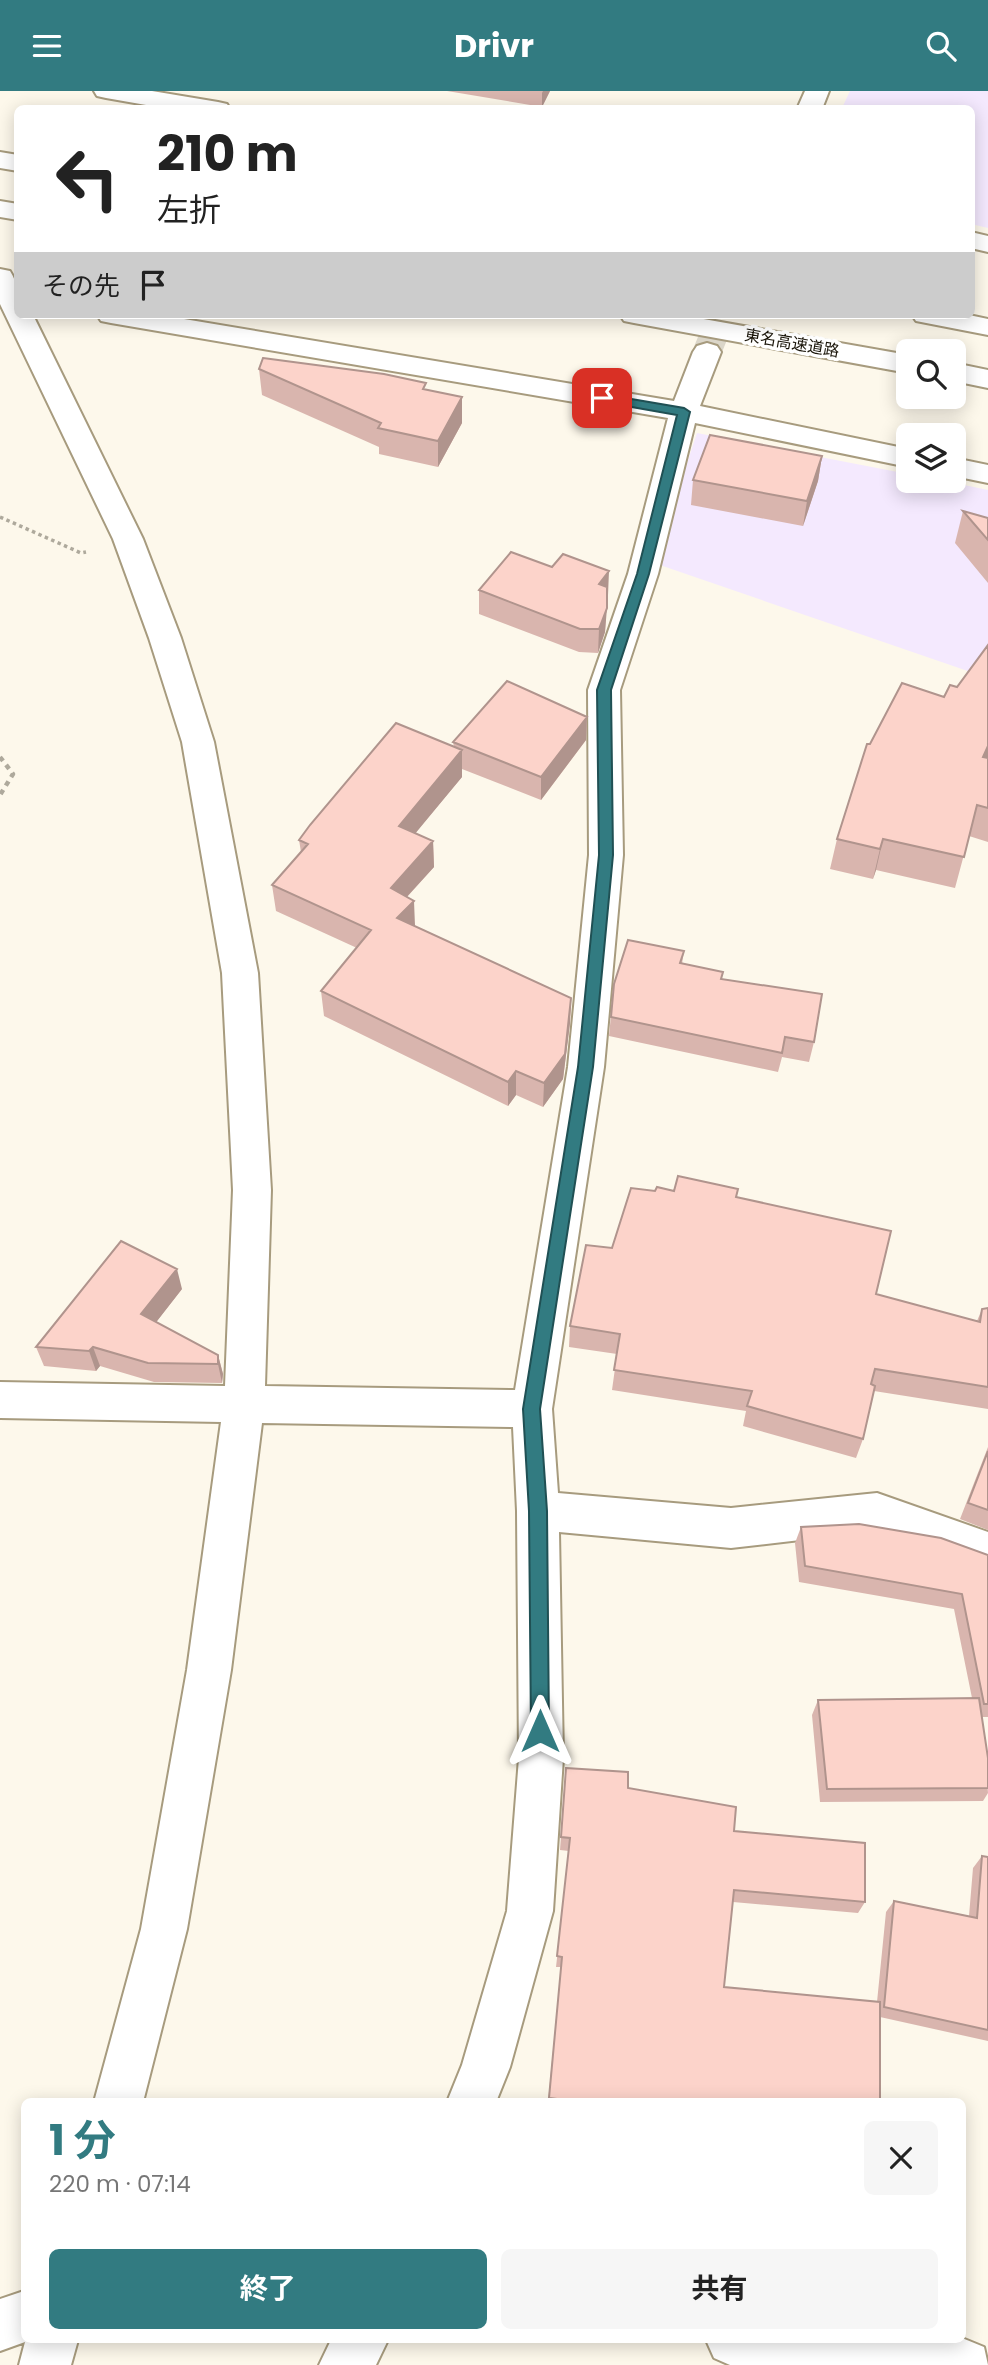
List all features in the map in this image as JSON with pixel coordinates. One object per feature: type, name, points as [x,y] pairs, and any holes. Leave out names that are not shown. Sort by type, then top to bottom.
[{"type":"main road","points":[[106,91],[193,105]]},
{"type":"main road","points":[[20,319],[128,539],[165,638],[198,742],[240,973],[252,1190],[244,1405],[209,1670],[164,1929],[119,2098]]},
{"type":"main road","points":[[135,319],[684,412],[896,456]]},
{"type":"main road","name":"東名高速道路","points":[[656,319],[896,362]]},
{"type":"main road","points":[[947,319],[988,327]]},
{"type":"main road","points":[[473,2098],[486,2067],[530,1911],[541,1758],[538,1511],[532,1409],[586,1067],[606,855],[604,690],[643,574],[684,412],[707,352]]},
{"type":"main road","points":[[966,374],[988,379]]},
{"type":"main road","points":[[966,469],[988,474]]},
{"type":"main road","points":[[0,1400],[160,1400],[244,1405],[532,1409]]},
{"type":"main road","points":[[538,1511],[731,1528],[877,1512],[988,1552]]},
{"type":"main road","points":[[0,2325],[21,2318]]},
{"type":"main road","points":[[44,2365],[51,2343]]},
{"type":"main road","points":[[345,2365],[360,2343]]},
{"type":"main road","points":[[760,2343],[966,2365]]},
{"type":"path","points":[[0,517],[81,554],[128,539]]},
{"type":"path","points":[[0,757],[13,774],[0,795]]},
{"type":"shaded area","points":[[850,91],[988,91],[988,228],[975,225],[975,105],[843,105]]},
{"type":"shaded area","points":[[697,433],[896,472],[896,493],[966,493],[966,485],[988,490],[988,678],[654,563]]},
{"type":"building","points":[[263,358],[384,374],[426,383],[423,389],[462,397],[438,441],[378,428],[381,423],[259,369]]},
{"type":"building","points":[[710,435],[822,456],[807,501],[693,480]]},
{"type":"building","points":[[963,511],[988,518],[988,540]]},
{"type":"building","points":[[511,552],[552,567],[563,554],[609,571],[599,584],[607,587],[607,608],[599,629],[580,629],[479,590]]},
{"type":"building","points":[[988,645],[988,746],[983,757],[988,758],[988,808],[977,805],[964,857],[883,839],[880,849],[837,839],[867,744],[870,744],[902,683],[944,697],[950,685],[957,687]]},
{"type":"building","points":[[507,681],[587,717],[541,777],[453,742]]},
{"type":"building","points":[[396,723],[462,750],[399,826],[433,841],[391,888],[414,901],[397,918],[571,998],[565,1054],[544,1083],[516,1071],[508,1082],[321,991],[371,930],[272,885],[308,844],[299,840],[310,825]]},
{"type":"building","points":[[628,940],[684,951],[680,963],[723,972],[721,979],[822,994],[814,1042],[785,1037],[782,1053],[611,1017],[614,984]]},
{"type":"building","points":[[678,1176],[738,1189],[736,1197],[891,1231],[876,1294],[980,1322],[982,1309],[988,1308],[988,1387],[875,1369],[871,1384],[875,1386],[863,1439],[747,1406],[752,1391],[614,1370],[620,1334],[570,1326],[586,1245],[612,1248],[631,1188],[655,1191],[657,1187],[674,1191]]},
{"type":"building","points":[[121,1241],[177,1269],[141,1314],[218,1355],[218,1364],[148,1363],[93,1347],[89,1351],[36,1347]]},
{"type":"building","points":[[988,1451],[988,1510],[968,1503]]},
{"type":"building","points":[[859,1524],[941,1538],[988,1555],[988,1704],[984,1704],[962,1594],[805,1566],[801,1527]]},
{"type":"building","points":[[979,1698],[988,1758],[988,1788],[827,1789],[818,1700]]},
{"type":"building","points":[[566,1768],[628,1772],[628,1788],[736,1807],[734,1831],[865,1843],[865,1902],[734,1890],[724,1987],[880,2002],[880,2098],[549,2098],[562,1957],[557,1956],[570,1838],[561,1837]]},
{"type":"building","points":[[982,1856],[988,1857],[988,2030],[884,2007],[894,1901],[977,1918]]},
{"type":"tunnel","points":[[707,352],[720,319]]},
{"type":"route","points":[[540,1731],[538,1511],[532,1409],[586,1067],[606,855],[604,690],[643,574],[684,412],[602,398]]}]
